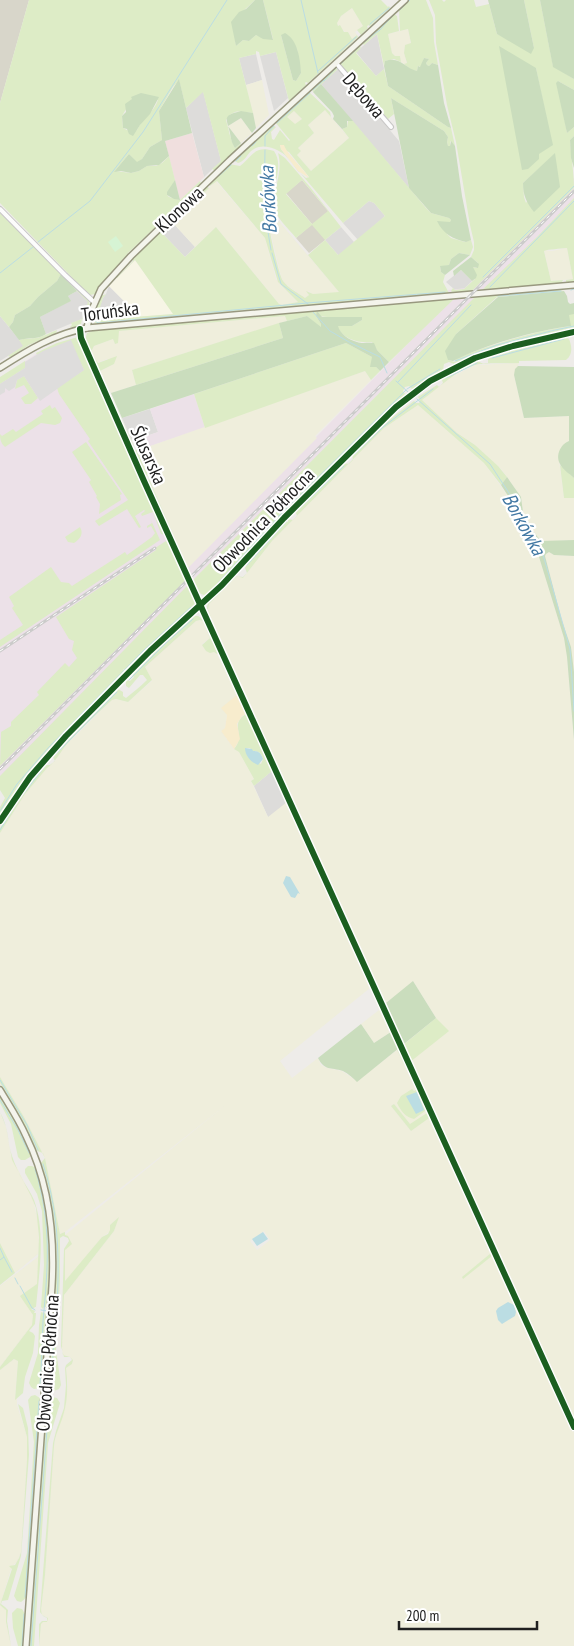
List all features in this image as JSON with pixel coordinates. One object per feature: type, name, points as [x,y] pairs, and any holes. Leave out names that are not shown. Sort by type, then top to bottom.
[{"type":"street","name":"Klonowa","points":[[87,328],[101,289],[136,250],[405,0]]},
{"type":"street","name":"Dębowa","points":[[336,63],[392,127]]},
{"type":"street","points":[[0,209],[95,303]]},
{"type":"street","name":"Toruńska","points":[[0,368],[49,339],[80,329],[574,285]]},
{"type":"street","name":"Ślusarska","points":[[80,329],[85,347],[195,592],[574,1427]]},
{"type":"street","name":"Obwodnica Północna","points":[[0,821],[22,788],[51,752],[150,651],[233,574],[340,461],[412,394],[475,358],[528,342],[574,332]]},
{"type":"street","name":"Obwodnica Północna","points":[[0,1090],[22,1128],[39,1166],[50,1212],[53,1248],[52,1294],[26,1646]]},
{"type":"shaded area","points":[[0,0],[29,0],[0,103]]},
{"type":"shaded area","points":[[377,34],[384,69],[376,76],[356,52]]},
{"type":"shaded area","points":[[276,52],[288,98],[274,111],[260,56]]},
{"type":"shaded area","points":[[256,54],[262,80],[246,85],[239,58]]},
{"type":"shaded area","points":[[338,69],[399,141],[409,188],[321,84]]},
{"type":"shaded area","points":[[203,91],[221,161],[204,177],[186,108]]},
{"type":"shaded area","points":[[192,133],[204,177],[180,200],[165,141]]},
{"type":"shaded area","points":[[574,178],[574,208],[235,555],[186,600],[0,789],[0,378],[36,354],[76,338],[182,573],[449,302],[448,290],[466,288]]},
{"type":"shaded area","points":[[302,180],[328,211],[325,240],[309,253],[296,238],[312,224],[286,193]]},
{"type":"shaded area","points":[[369,201],[374,203],[385,216],[358,240],[343,223]]},
{"type":"shaded area","points":[[173,223],[195,247],[185,257],[162,233]]},
{"type":"shaded area","points":[[341,227],[354,242],[339,256],[325,240]]},
{"type":"shaded area","points":[[135,260],[174,314],[123,318],[125,302],[109,286]]},
{"type":"shaded area","points":[[461,270],[472,281],[464,289],[455,290],[446,282]]},
{"type":"shaded area","points":[[109,286],[125,302],[123,318],[95,320],[103,298]]},
{"type":"shaded area","points":[[77,291],[89,302],[82,319],[46,334],[40,317],[70,301],[68,296]]},
{"type":"shaded area","points":[[0,316],[24,346],[0,361]]},
{"type":"shaded area","points":[[71,340],[84,370],[40,401],[24,376],[17,380],[15,387],[9,391],[5,388],[5,392],[0,395],[0,384],[25,368],[25,362],[43,351]]},
{"type":"shaded area","points":[[194,394],[205,428],[138,450],[132,441],[158,432],[150,409]]},
{"type":"shaded area","points":[[150,409],[158,432],[132,441],[122,418]]},
{"type":"shaded area","points":[[158,465],[162,474],[152,478],[148,469]]},
{"type":"shaded area","points":[[272,771],[296,821],[268,817],[254,786]]},
{"type":"green space","points":[[29,0],[255,0],[233,21],[236,46],[243,40],[249,41],[256,35],[273,39],[263,0],[381,0],[390,8],[370,26],[368,25],[368,28],[361,35],[357,30],[363,26],[352,8],[341,16],[337,23],[338,26],[340,25],[344,32],[348,32],[352,39],[357,35],[358,37],[308,83],[306,82],[306,85],[289,101],[276,52],[260,56],[259,52],[256,51],[256,54],[239,58],[253,113],[235,112],[226,120],[235,148],[241,143],[240,148],[216,171],[212,169],[221,161],[203,92],[186,108],[179,80],[159,111],[162,140],[150,147],[137,163],[129,154],[115,171],[131,173],[139,171],[147,166],[156,166],[162,163],[169,156],[175,180],[167,195],[169,197],[180,200],[200,181],[201,184],[129,252],[95,294],[90,295],[87,293],[0,203],[0,103]],"holes":[[[281,35],[297,49],[301,73],[296,81],[293,80]],[[132,99],[158,100],[137,130],[129,131],[123,128],[122,116]]]},
{"type":"green space","points":[[255,0],[263,0],[273,40],[263,39],[256,35],[249,41],[243,40],[236,46],[231,22],[239,12],[246,9]]},
{"type":"green space","points":[[407,0],[426,0],[433,18],[434,42],[438,65],[432,63],[429,66],[427,65],[426,63],[429,59],[424,58],[421,67],[418,66],[417,71],[404,64],[407,63],[404,53],[405,45],[411,43],[408,29],[400,31],[399,9]]},
{"type":"green space","points":[[429,0],[442,0],[444,2],[446,0],[474,0],[476,7],[489,4],[497,34],[534,48],[524,0],[540,0],[553,66],[574,79],[574,90],[558,81],[567,133],[574,127],[574,136],[570,140],[574,188],[472,291],[453,293],[451,291],[453,288],[455,290],[464,289],[475,279],[473,267],[477,268],[478,263],[471,257],[474,250],[474,242],[436,43],[435,15]],"holes":[[[536,68],[552,145],[538,154]],[[555,154],[526,203],[523,183]]]},
{"type":"green space","points":[[488,0],[524,0],[534,48],[531,54],[497,34]]},
{"type":"green space","points":[[540,0],[574,0],[574,79],[553,67]]},
{"type":"green space","points":[[352,8],[363,26],[355,32],[357,35],[352,39],[348,32],[345,32],[336,23],[341,16]]},
{"type":"green space","points":[[394,14],[397,16],[399,31],[388,34],[392,53],[395,56],[400,56],[401,62],[394,59],[385,61],[384,66],[377,34],[364,45],[362,42]]},
{"type":"green space","points":[[408,29],[411,44],[405,45],[404,53],[407,64],[404,64],[401,62],[400,56],[395,56],[392,53],[388,34]]},
{"type":"green space","points":[[285,33],[293,40],[299,56],[301,73],[296,81],[293,80],[281,35]]},
{"type":"green space","points":[[359,45],[361,48],[356,53],[376,76],[384,69],[388,86],[451,128],[455,146],[450,141],[450,146],[448,146],[448,137],[444,131],[391,98],[394,114],[388,119],[341,65],[342,60]]},
{"type":"green space","points":[[499,46],[536,68],[553,145],[539,154],[539,159],[528,169],[522,170]]},
{"type":"green space","points":[[424,58],[429,59],[426,63],[429,66],[432,63],[438,65],[444,103],[451,128],[388,86],[384,66],[385,61],[399,61],[417,71]]},
{"type":"green space","points":[[334,68],[338,69],[313,92],[312,88]]},
{"type":"green space","points":[[179,79],[192,133],[165,141],[169,156],[159,165],[147,166],[131,173],[114,172],[129,154],[137,162],[142,159],[150,147],[162,140],[159,111]]},
{"type":"green space","points":[[262,80],[269,115],[256,128],[246,85]]},
{"type":"green space","points":[[558,81],[574,90],[574,127],[567,133],[556,83]]},
{"type":"green space","points":[[321,84],[353,121],[347,121],[347,127],[342,129],[333,119],[332,112],[313,92]]},
{"type":"green space","points":[[308,91],[330,112],[331,117],[325,110],[308,125],[314,133],[298,148],[301,151],[297,155],[311,171],[349,138],[342,129],[347,127],[348,121],[353,121],[426,208],[431,213],[451,220],[447,234],[451,238],[465,242],[471,240],[473,247],[470,255],[459,253],[451,259],[449,265],[440,267],[441,272],[445,275],[443,282],[449,293],[95,323],[93,321],[93,313],[99,297],[106,294],[96,320],[173,314],[135,260],[117,278],[115,276],[118,276],[133,261],[133,257],[160,231],[185,257],[216,227],[279,304],[298,302],[278,282],[265,238],[217,181],[210,186],[209,184],[229,164],[240,166],[254,152],[262,149],[274,151],[277,157],[278,171],[272,205],[275,215],[281,223],[270,210],[270,203],[266,206],[275,256],[283,281],[305,298],[309,295],[306,291],[313,294],[339,292],[308,255],[325,240],[338,255],[385,216],[374,203],[369,201],[343,223],[301,173],[306,178],[309,177],[289,152],[286,151],[284,146],[280,145],[292,163],[281,152],[263,146],[254,149],[240,162],[235,161],[235,158],[272,125],[276,127],[271,132],[272,139],[274,140],[280,130],[289,141],[275,122]],"holes":[[[294,111],[302,119],[295,124],[287,117]]]},
{"type":"green space","points":[[141,93],[159,97],[150,114],[133,136],[129,134],[127,129],[123,128],[122,116],[126,112],[125,104],[132,99],[131,97]]},
{"type":"green space","points":[[391,98],[444,131],[448,137],[448,146],[450,146],[451,141],[455,146],[471,240],[461,241],[445,233],[437,221],[450,222],[451,220],[431,213],[409,188]]},
{"type":"green space","points":[[325,110],[349,138],[311,171],[297,155],[301,151],[298,148],[314,133],[308,125]]},
{"type":"green space","points":[[241,111],[253,113],[256,128],[252,133],[241,118],[228,126],[227,118],[230,114]]},
{"type":"green space","points":[[294,111],[302,119],[295,125],[287,117]]},
{"type":"green space","points":[[241,118],[252,133],[241,143],[228,126]]},
{"type":"green space","points":[[228,126],[241,143],[235,148],[232,141]]},
{"type":"green space","points":[[574,136],[574,168],[571,158],[570,140]]},
{"type":"green space","points":[[278,153],[285,158],[310,187],[341,227],[325,240],[312,225],[296,238],[284,224],[276,213],[274,203],[279,175]],"holes":[[[302,180],[328,211],[312,224],[286,194]]]},
{"type":"green space","points":[[555,153],[560,187],[534,212],[526,198],[523,183]]},
{"type":"green space","points":[[175,180],[180,200],[167,195]]},
{"type":"green space","points":[[216,181],[265,238],[276,279],[298,302],[279,304],[216,227],[195,247],[173,223]]},
{"type":"green space","points":[[207,187],[209,188],[166,230],[163,226]]},
{"type":"green space","points":[[574,198],[574,283],[566,282],[566,280],[573,279],[567,248],[552,249],[544,251],[551,281],[563,280],[561,284],[481,291]]},
{"type":"green space","points":[[270,203],[270,211],[340,293],[312,294],[309,291],[307,292],[309,295],[305,298],[284,283],[270,230],[266,204]]},
{"type":"green space","points":[[0,213],[61,274],[57,281],[30,306],[15,315],[9,327],[0,316]]},
{"type":"green space","points":[[116,236],[123,246],[115,252],[108,242]]},
{"type":"green space","points":[[567,248],[573,279],[551,281],[544,250],[552,251]]},
{"type":"green space","points":[[459,253],[470,255],[445,275],[441,272],[440,266],[449,265],[451,259]]},
{"type":"green space","points":[[471,257],[479,264],[478,268],[473,267],[477,275],[476,278],[472,281],[461,270],[454,276],[453,271]]},
{"type":"green space","points":[[61,274],[77,291],[68,296],[71,301],[40,317],[46,334],[40,337],[19,340],[9,327],[15,315],[30,306],[57,281]]},
{"type":"green space","points":[[66,280],[88,300],[90,310],[85,318],[82,319],[88,302]]},
{"type":"green space","points":[[554,289],[564,291],[497,297],[456,334],[448,360],[455,362],[460,357],[500,343],[542,331],[570,326],[568,314],[574,314],[574,329],[513,342],[454,364],[449,362],[444,364],[443,370],[412,389],[409,386],[405,387],[403,391],[405,394],[292,505],[219,584],[204,595],[196,590],[192,581],[476,296]]},
{"type":"green space","points":[[564,291],[568,302],[570,304],[574,303],[574,314],[569,315],[571,326],[511,339],[480,349],[453,361],[448,360],[445,351],[456,334],[498,297]]},
{"type":"green space","points":[[455,298],[389,362],[372,342],[352,340],[343,335],[337,326],[352,326],[362,320],[316,316],[321,324],[321,328],[307,316],[287,321],[285,316],[119,331],[118,343],[115,344],[113,339],[94,346],[91,352],[98,363],[117,356],[114,364],[100,371],[134,446],[131,446],[85,341],[87,333],[95,330]]},
{"type":"green space","points":[[317,311],[322,317],[362,317],[362,320],[352,326],[338,326],[339,329],[345,336],[354,341],[374,343],[377,350],[389,362],[380,371],[376,367],[370,367],[372,357],[346,343],[122,418],[111,393],[283,338],[279,323],[307,316],[321,327],[316,316]]},
{"type":"green space","points":[[285,316],[287,321],[132,370],[136,385],[111,393],[100,371],[114,364],[107,359],[97,363],[91,352],[94,346],[113,339],[115,344],[118,331]]},
{"type":"green space","points":[[82,319],[81,324],[70,327],[71,323]]},
{"type":"green space","points":[[279,323],[283,338],[136,385],[132,370]]},
{"type":"green space","points":[[57,330],[56,333],[29,345],[11,357],[8,356],[23,346],[19,340],[39,337]]},
{"type":"green space","points":[[78,337],[165,535],[161,534],[153,512],[142,516],[141,514],[144,510],[135,516],[141,527],[139,528],[127,509],[99,526],[95,521],[128,500],[59,394],[57,388],[84,370],[70,341],[37,355],[36,353],[57,343]]},
{"type":"green space","points":[[564,337],[569,339],[571,345],[571,353],[566,360],[488,363],[488,359],[491,356]]},
{"type":"green space","points":[[346,343],[372,357],[380,371],[371,380],[365,371],[205,428],[194,394]]},
{"type":"green space","points":[[25,361],[25,368],[0,384],[0,377]]},
{"type":"green space","points":[[478,361],[483,364],[461,371],[440,386],[443,383],[444,377]]},
{"type":"green space","points":[[519,363],[514,375],[524,418],[569,416],[569,441],[559,460],[564,498],[574,498],[574,540],[541,542],[523,512],[521,497],[502,470],[475,445],[457,433],[422,400],[448,379],[475,365]]},
{"type":"green space","points":[[518,366],[574,367],[574,478],[564,470],[558,457],[561,447],[569,441],[569,416],[524,418],[514,375],[515,369]]},
{"type":"green space","points":[[365,371],[371,380],[315,436],[317,438],[188,568],[149,479],[162,474],[158,466],[145,470],[136,451]]},
{"type":"green space","points":[[24,376],[38,398],[31,404],[25,404],[21,398],[29,393],[24,385],[15,389],[17,380]]},
{"type":"green space","points":[[437,385],[439,387],[422,400],[457,433],[475,445],[507,477],[501,485],[484,463],[418,405],[384,428],[353,459],[352,454],[382,425],[414,401],[419,403],[418,397]]},
{"type":"green space","points":[[50,405],[52,409],[55,407],[62,418],[60,423],[55,425],[41,423],[4,446],[0,434],[2,436],[13,429],[16,432],[43,414],[41,411]]},
{"type":"green space","points":[[418,405],[484,463],[510,499],[538,554],[564,638],[567,657],[574,740],[574,1646],[39,1646],[41,1624],[47,1622],[47,1617],[42,1615],[41,1610],[54,1446],[65,1408],[68,1385],[66,1368],[72,1364],[73,1360],[63,1355],[62,1348],[64,1295],[114,1231],[118,1218],[110,1225],[111,1230],[102,1237],[65,1281],[65,1250],[71,1242],[65,1235],[227,1104],[60,1234],[45,1158],[24,1117],[0,1077],[0,833],[25,794],[47,767],[55,761],[66,745],[112,700],[128,702],[152,681],[145,667],[196,621],[203,621],[210,638],[202,644],[206,651],[217,654],[236,692],[228,655],[210,617],[209,604],[237,576],[243,578],[272,541],[384,428]],"holes":[[[237,695],[287,802],[268,817],[251,781],[254,779],[239,752],[233,748],[221,731],[225,728],[227,715]],[[413,981],[436,1018],[444,1027],[405,1066],[397,1050],[357,1081],[342,1071],[321,1065],[318,1058],[292,1078],[280,1061],[370,988],[379,1010],[361,1024],[374,1043],[397,1028]],[[394,1104],[410,1125],[427,1114],[411,1131],[391,1106]],[[264,1231],[270,1240],[257,1250],[250,1241]]]},
{"type":"green space","points":[[86,442],[122,494],[120,495],[121,500],[99,514],[100,504],[89,482],[91,480],[72,452]]},
{"type":"green space","points":[[138,449],[137,451],[145,469],[148,469],[151,475],[145,476],[133,451]]},
{"type":"green space","points":[[343,463],[348,464],[297,516],[297,509]]},
{"type":"green space","points":[[560,465],[574,478],[574,498],[564,498]]},
{"type":"green space","points":[[507,477],[521,497],[523,512],[533,531],[541,541],[574,540],[574,556],[554,555],[549,552],[545,556],[562,621],[571,647],[574,672],[574,740],[564,638],[535,544],[501,485]]},
{"type":"green space","points":[[149,479],[188,568],[187,569],[147,481]]},
{"type":"green space","points":[[150,518],[160,540],[0,647],[0,640],[23,625],[12,608],[14,606],[9,597],[51,567],[61,582],[69,583],[72,586],[125,552],[127,555],[152,537],[155,533],[151,526],[147,528],[152,523]]},
{"type":"green space","points":[[288,519],[293,520],[272,541],[247,573],[245,568],[247,564],[286,521],[288,522]]},
{"type":"green space","points":[[80,527],[82,532],[80,538],[74,543],[68,542],[65,537]]},
{"type":"green space","points":[[166,541],[169,542],[187,579],[0,766],[1,732],[11,726],[11,722],[39,695],[37,692],[65,663],[69,667],[77,658],[72,650],[74,641],[69,639],[56,617],[156,550],[155,548]]},
{"type":"green space","points":[[549,552],[554,555],[574,556],[574,684],[571,647],[562,621],[545,556]]},
{"type":"green space","points":[[237,576],[209,604],[208,609],[213,623],[207,608],[208,603]]},
{"type":"green space","points":[[189,584],[195,603],[193,609],[126,670],[123,670],[125,672],[42,757],[0,814],[0,807],[5,798],[0,790],[0,776]]},
{"type":"green space","points":[[195,616],[204,620],[221,653],[217,654],[206,651],[202,645],[210,638],[203,621],[196,621],[145,667],[152,680],[128,702],[112,700],[72,738],[55,761],[54,754],[115,691],[118,689],[123,692],[123,696],[126,698],[147,680],[143,675],[140,675],[129,688],[126,686],[126,681],[130,681],[134,677],[132,675],[165,642]]},
{"type":"green space","points":[[246,714],[272,771],[254,786],[251,781],[254,779],[239,752],[234,749],[239,737],[238,723]],"holes":[[[246,748],[250,748],[252,751],[260,754],[263,759],[261,764],[248,757]]]},
{"type":"green space","points":[[44,765],[50,765],[25,794],[0,833],[0,828],[24,789]]},
{"type":"green space","points":[[413,981],[436,1018],[357,1082],[343,1071],[323,1065],[318,1058],[361,1024],[374,1043],[397,1028],[386,1003]]},
{"type":"green space","points":[[436,1018],[449,1031],[405,1066],[397,1050]]},
{"type":"green space","points":[[0,1077],[24,1117],[42,1153],[37,1151],[0,1083]]},
{"type":"green space","points":[[412,1089],[414,1091],[418,1089],[426,1108],[425,1111],[414,1119],[408,1117],[397,1103],[401,1096]]},
{"type":"green space","points":[[0,1096],[29,1150],[30,1157],[25,1160],[21,1160],[18,1157],[11,1124],[0,1103]]},
{"type":"green space","points":[[394,1104],[410,1124],[427,1113],[429,1118],[411,1131],[391,1106]]},
{"type":"green space","points":[[0,1114],[6,1127],[11,1156],[33,1199],[38,1223],[38,1254],[15,1273],[0,1243]]},
{"type":"green space","points":[[45,1158],[60,1234],[65,1232],[65,1235],[68,1236],[72,1244],[65,1250],[65,1281],[102,1237],[108,1234],[110,1225],[119,1217],[114,1231],[64,1295],[62,1351],[61,1346],[64,1249],[69,1241],[68,1238],[63,1236],[60,1238],[60,1280],[56,1351],[61,1385],[59,1389],[54,1391],[48,1385],[54,1315],[57,1315],[58,1309],[54,1308],[56,1253],[50,1199],[41,1163]]},
{"type":"green space","points":[[28,1166],[36,1168],[34,1169],[36,1170],[41,1187],[47,1221],[48,1289],[47,1307],[43,1309],[41,1307],[44,1265],[42,1211],[37,1194],[25,1173],[25,1169]]},
{"type":"green space","points":[[23,1182],[33,1197],[38,1213],[41,1254],[36,1307],[31,1309],[36,1313],[35,1324],[29,1331],[35,1336],[33,1353],[25,1377],[23,1393],[15,1400],[18,1361],[14,1359],[0,1370],[0,1367],[32,1325],[33,1315],[20,1296],[37,1284],[39,1237],[36,1208]]},
{"type":"green space","points":[[0,1243],[15,1273],[0,1285]]},
{"type":"green space","points":[[491,1253],[492,1256],[463,1279],[462,1277]]},
{"type":"green space","points":[[39,1256],[37,1284],[24,1295],[33,1315],[32,1325],[0,1367],[0,1286]]},
{"type":"green space","points":[[41,1312],[47,1314],[42,1384],[40,1388],[34,1389],[29,1383],[38,1353]]},
{"type":"green space","points":[[70,1357],[73,1360],[72,1364],[66,1368],[66,1404],[54,1446],[42,1615],[40,1612],[53,1443],[64,1408],[65,1368],[72,1360]]},
{"type":"green space","points":[[14,1359],[18,1361],[15,1399],[17,1398],[17,1405],[27,1437],[27,1460],[21,1552],[17,1562],[12,1566],[0,1605],[0,1370]]},
{"type":"green space","points":[[35,1395],[40,1398],[41,1402],[26,1598],[21,1602],[17,1601],[14,1596],[27,1553],[34,1442],[28,1400],[31,1396]]},
{"type":"green space","points":[[52,1397],[57,1398],[60,1403],[48,1443],[34,1646],[29,1646],[47,1402]]},
{"type":"green space","points":[[18,1404],[23,1408],[28,1428],[29,1455],[21,1556],[8,1600],[2,1601],[1,1604],[8,1610],[7,1621],[11,1646],[6,1622],[6,1610],[0,1605],[12,1569],[9,1566],[15,1565],[21,1552],[27,1437]]},
{"type":"green space","points":[[0,1605],[6,1610],[6,1622],[11,1646],[0,1646]]},
{"type":"green space","points":[[17,1608],[22,1609],[25,1614],[23,1646],[18,1646],[13,1628],[12,1613]]},
{"type":"green space","points":[[42,1615],[48,1618],[47,1622],[41,1624],[39,1646],[39,1624],[42,1621],[47,1621],[47,1618]]},
{"type":"sand","points":[[280,145],[284,145],[309,178],[298,171]]},
{"type":"sand","points":[[237,695],[246,714],[242,716],[237,724],[240,739],[234,749],[221,731],[225,728],[227,715],[221,708]]},
{"type":"water","points":[[245,748],[252,749],[261,754],[263,759],[258,765],[249,758]]},
{"type":"water","points":[[286,876],[290,877],[300,894],[298,893],[295,898],[291,897],[283,883]]},
{"type":"water","points":[[417,1092],[424,1110],[416,1114],[406,1096]]},
{"type":"water","points":[[263,1232],[268,1239],[257,1246],[252,1239]]},
{"type":"water","points":[[508,1302],[514,1305],[515,1316],[502,1324],[498,1320],[496,1311]]},
{"type":"waterway","points":[[38,242],[90,201],[143,132],[227,0]]},
{"type":"waterway","name":"Borkówka","points":[[301,0],[318,73]]},
{"type":"waterway","points":[[400,10],[410,0]]},
{"type":"waterway","points":[[370,24],[389,8]]},
{"type":"waterway","points":[[363,43],[380,30],[393,16]]},
{"type":"waterway","points":[[318,71],[356,37]]},
{"type":"waterway","points":[[347,58],[359,47]]},
{"type":"waterway","points":[[324,81],[336,68]]},
{"type":"waterway","name":"Borkówka","points":[[313,90],[324,80]]},
{"type":"waterway","name":"Borkówka","points":[[277,123],[310,93]]},
{"type":"waterway","name":"Borkówka","points":[[265,146],[265,136],[274,126]]},
{"type":"waterway","points":[[252,146],[256,142]]},
{"type":"waterway","name":"Borkówka","points":[[265,150],[264,208],[271,250]]},
{"type":"waterway","points":[[236,161],[241,156]]},
{"type":"waterway","points":[[219,176],[231,165]]},
{"type":"waterway","points":[[483,277],[574,186]]},
{"type":"waterway","points":[[490,287],[574,201]]},
{"type":"waterway","points":[[0,273],[33,247]]},
{"type":"waterway","name":"Borkówka","points":[[272,253],[281,284],[308,304]]},
{"type":"waterway","points":[[498,296],[561,291]]},
{"type":"waterway","points":[[95,312],[94,320],[98,323],[445,292]]},
{"type":"waterway","points":[[398,382],[471,305]]},
{"type":"waterway","name":"Borkówka","points":[[313,312],[330,331],[380,357],[387,373]]},
{"type":"waterway","points":[[455,361],[497,345],[574,326]]},
{"type":"waterway","points":[[492,358],[564,339]]},
{"type":"waterway","points":[[446,378],[477,363]]},
{"type":"waterway","points":[[407,389],[440,369]]},
{"type":"waterway","name":"Borkówka","points":[[396,381],[408,392]]},
{"type":"waterway","points":[[355,454],[383,427],[433,389]]},
{"type":"waterway","points":[[218,583],[280,515],[406,390]]},
{"type":"waterway","name":"Borkówka","points":[[417,399],[490,464],[511,496],[521,518],[542,551],[570,649],[574,711]]},
{"type":"waterway","points":[[298,510],[344,466]]},
{"type":"waterway","points":[[247,565],[287,521]]},
{"type":"waterway","points":[[0,811],[17,784],[48,748],[144,650],[191,607]]},
{"type":"waterway","points":[[129,680],[193,619]]},
{"type":"waterway","points":[[55,755],[117,692]]},
{"type":"waterway","points":[[0,830],[18,801],[45,766]]},
{"type":"waterway","points":[[328,877],[334,891]]},
{"type":"waterway","points":[[0,1080],[27,1125],[38,1150]]},
{"type":"waterway","points":[[0,1100],[29,1153]]},
{"type":"waterway","points":[[43,1164],[55,1218],[58,1246],[57,1302],[50,1385]]},
{"type":"waterway","points":[[35,1169],[44,1208],[47,1245],[40,1384]]},
{"type":"waterway","points":[[0,1248],[4,1257],[0,1260]]},
{"type":"waterway","points":[[4,1257],[12,1272]]},
{"type":"waterway","points":[[15,1278],[18,1284]]},
{"type":"waterway","points":[[20,1286],[35,1310]]},
{"type":"waterway","points":[[41,1310],[47,1311]]},
{"type":"waterway","points":[[25,1597],[39,1401]]},
{"type":"waterway","points":[[31,1646],[49,1402]]},
{"type":"waterway","points":[[22,1646],[24,1614]]},
{"type":"railway","points":[[0,769],[574,191]]},
{"type":"railway","points":[[0,651],[155,548]]},
{"type":"cycle path","points":[[80,329],[81,338],[144,481],[574,1427]]},
{"type":"cycle path","points":[[0,821],[30,777],[66,736],[150,651],[222,585],[284,518],[396,407],[430,381],[475,358],[513,346],[574,332]]}]
